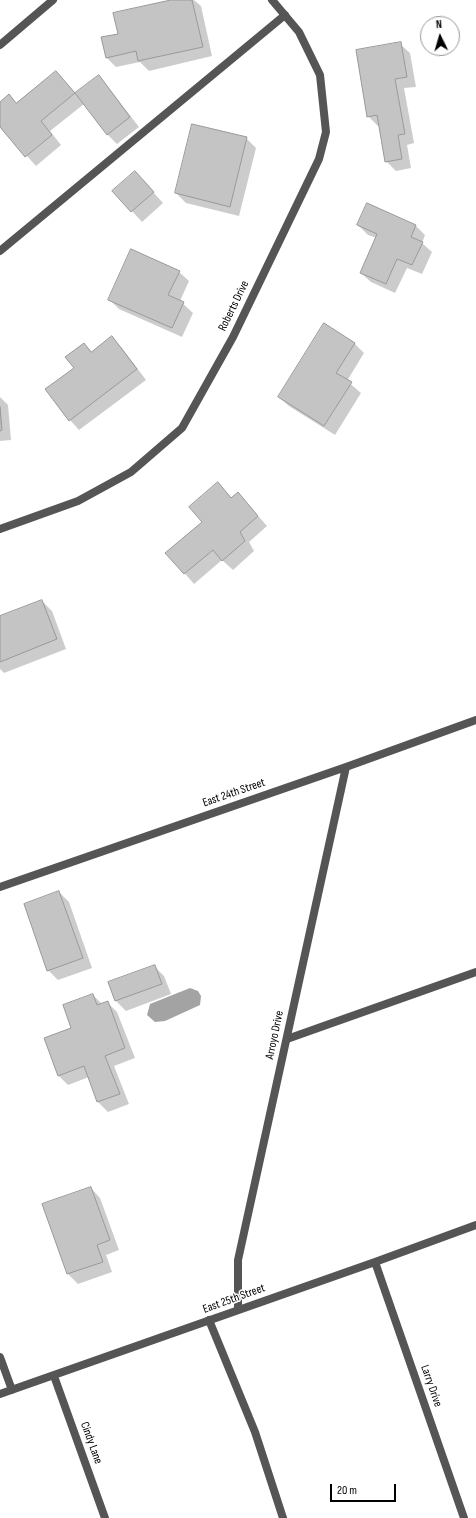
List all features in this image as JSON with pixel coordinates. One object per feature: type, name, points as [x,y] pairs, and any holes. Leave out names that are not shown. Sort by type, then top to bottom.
[{"type":"street","points":[[0,45],[53,0]]},
{"type":"street","name":"Roberts Drive","points":[[0,529],[78,501],[131,472],[182,428],[229,343],[319,159],[326,132],[320,75],[299,32],[272,0]]},
{"type":"street","points":[[0,251],[285,15]]},
{"type":"street","name":"East 24th Street","points":[[0,887],[476,720]]},
{"type":"street","name":"Arroyo Drive","points":[[238,1310],[238,1260],[346,766]]},
{"type":"street","points":[[286,1039],[476,972]]},
{"type":"street","name":"East 25th Street","points":[[0,1394],[476,1225]]},
{"type":"street","name":"Larry Drive","points":[[375,1262],[464,1518]]},
{"type":"street","points":[[209,1320],[256,1432],[283,1518]]},
{"type":"street","points":[[0,1356],[12,1390]]},
{"type":"street","name":"Cindy Lane","points":[[54,1376],[105,1518]]},
{"type":"shaded area","points":[[190,988],[198,991],[201,996],[200,1005],[165,1021],[155,1022],[147,1015],[150,1004]]},
{"type":"building","points":[[171,0],[192,0],[203,47],[138,61],[136,51],[106,58],[101,37],[118,34],[113,13]]},
{"type":"building","points":[[401,42],[407,77],[395,79],[405,134],[398,135],[402,159],[385,162],[377,115],[367,117],[356,50]]},
{"type":"building","points":[[56,71],[75,93],[41,121],[52,135],[25,157],[0,127],[0,102],[9,94],[16,103]]},
{"type":"building","points":[[99,75],[130,117],[107,135],[75,93]]},
{"type":"building","points":[[192,124],[247,137],[230,207],[175,193]]},
{"type":"building","points":[[135,171],[154,192],[131,212],[112,191]]},
{"type":"building","points":[[367,203],[416,225],[411,237],[423,242],[412,265],[397,259],[386,284],[360,273],[377,234],[357,225]]},
{"type":"building","points":[[131,249],[180,271],[168,295],[184,302],[172,328],[108,300]]},
{"type":"building","points":[[324,323],[355,343],[336,373],[352,382],[324,426],[278,397]]},
{"type":"building","points":[[112,336],[137,369],[69,421],[45,389],[74,368],[65,357],[84,343],[91,352]]},
{"type":"building","points":[[0,407],[2,430],[0,431]]},
{"type":"building","points":[[218,482],[231,498],[238,492],[258,516],[240,532],[245,541],[222,561],[213,550],[184,574],[165,553],[202,522],[189,507]]},
{"type":"building","points":[[42,600],[57,639],[0,662],[0,616]]},
{"type":"building","points":[[59,891],[83,958],[47,971],[24,904]]},
{"type":"building","points":[[155,965],[162,984],[115,1001],[108,982]]},
{"type":"building","points":[[93,994],[97,1005],[108,1001],[125,1048],[105,1056],[120,1094],[97,1102],[84,1066],[58,1076],[44,1038],[71,1028],[63,1005]]},
{"type":"building","points":[[91,1187],[110,1240],[97,1245],[103,1262],[67,1274],[42,1204]]}]
